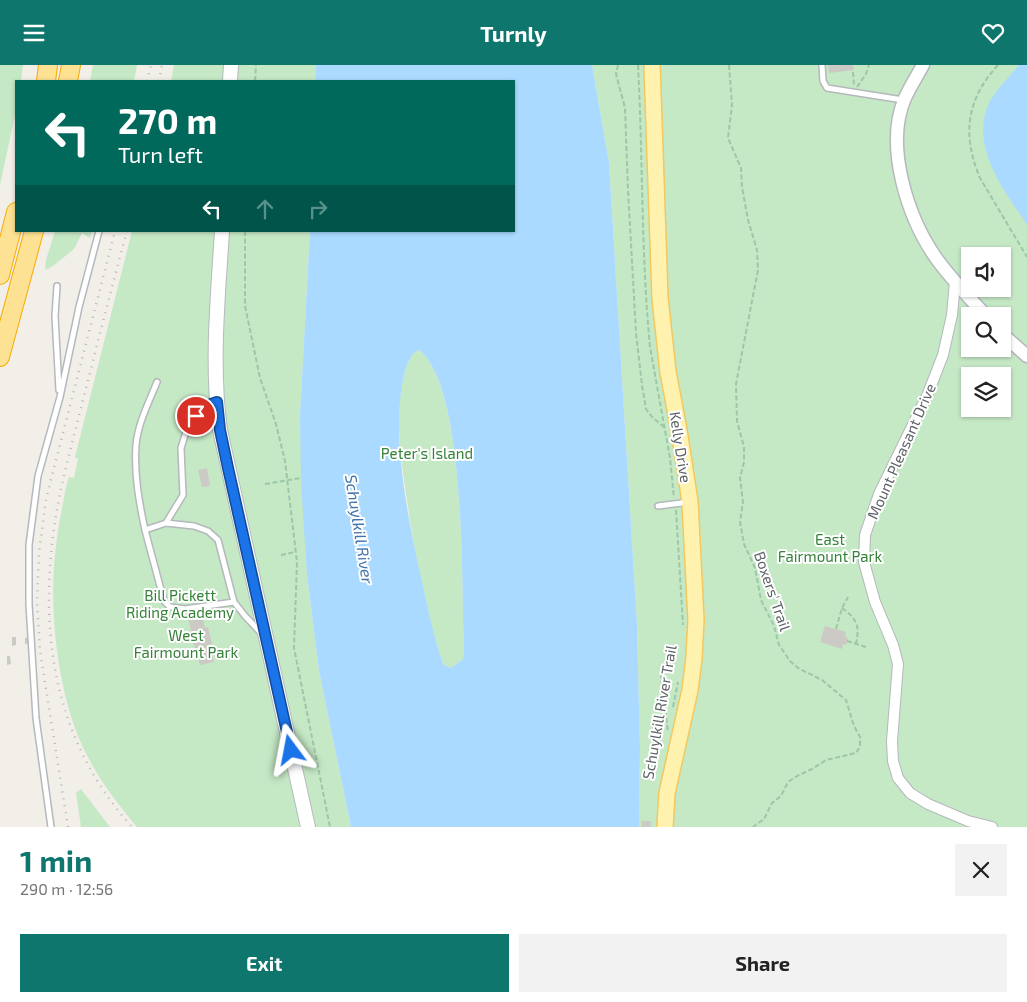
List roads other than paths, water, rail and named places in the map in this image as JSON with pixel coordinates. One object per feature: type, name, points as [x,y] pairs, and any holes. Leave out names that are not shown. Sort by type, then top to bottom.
[{"type":"highway","points":[[46,80],[48,65]]},
{"type":"highway","points":[[68,80],[71,65]]},
{"type":"highway","points":[[0,275],[15,216]]},
{"type":"highway","points":[[0,357],[34,232]]},
{"type":"main road","points":[[230,80],[231,65]]},
{"type":"main road","name":"Kelly Drive","points":[[652,65],[660,299],[668,372],[690,502],[695,592],[694,658],[688,706],[667,793],[665,827]]},
{"type":"main road","points":[[222,232],[216,352],[217,402],[220,430],[308,827]]},
{"type":"street","points":[[923,65],[904,100],[897,134],[899,165],[906,195],[923,237],[936,258],[978,307]]},
{"type":"street","name":"Mount Pleasant Drive","points":[[955,282],[952,315],[942,355],[927,395],[879,494],[865,535],[864,563],[875,602],[893,645],[898,664],[892,741],[893,761],[898,777],[910,793],[928,804],[968,821],[992,827]]},
{"type":"street","points":[[1011,342],[1027,356]]},
{"type":"lane","points":[[822,65],[823,81],[827,88],[904,100]]},
{"type":"lane","points":[[51,827],[36,718],[29,604],[29,545],[38,476],[60,397],[79,307],[99,232]]},
{"type":"lane","points":[[57,286],[55,316],[60,397]]},
{"type":"lane","points":[[157,382],[143,414],[136,443],[136,486],[145,530],[164,601],[170,607],[185,609],[234,602]]},
{"type":"lane","points":[[166,523],[183,495],[181,448],[186,432],[201,410],[217,402]]},
{"type":"lane","points":[[658,506],[690,502]]},
{"type":"lane","points":[[145,530],[166,523],[194,526],[208,531],[218,541],[234,602],[265,637]]},
{"type":"water","name":"Schuylkill River","points":[[316,65],[592,65],[609,163],[637,625],[640,747],[639,827],[351,827],[319,671],[307,575],[301,482],[300,415],[310,232],[515,232],[515,80],[315,80]],"holes":[[[419,350],[435,371],[446,404],[454,445],[458,490],[464,647],[463,659],[451,668],[443,664],[429,613],[407,506],[400,451],[400,399],[404,375],[413,354]]]},
{"type":"water","points":[[1019,65],[1027,65],[1027,225],[999,182],[986,150],[983,134],[984,118],[990,101]]},
{"type":"railway","points":[[147,80],[151,65]]},
{"type":"railway","points":[[159,80],[162,65]]},
{"type":"railway","points":[[68,827],[40,651],[37,602],[39,553],[46,499],[115,232]]},
{"type":"railway","points":[[127,232],[62,485],[51,557],[49,599],[51,640],[57,680],[68,719],[84,757],[105,793],[132,827]]},
{"type":"park label","name":"Peter's Island","points":[[427,453]]},
{"type":"park label","name":"East Fairmount Park","points":[[830,548]]},
{"type":"park label","name":"Bill Pickett Riding Academy","points":[[180,604]]},
{"type":"park label","name":"West Fairmount Park","points":[[186,644]]}]
